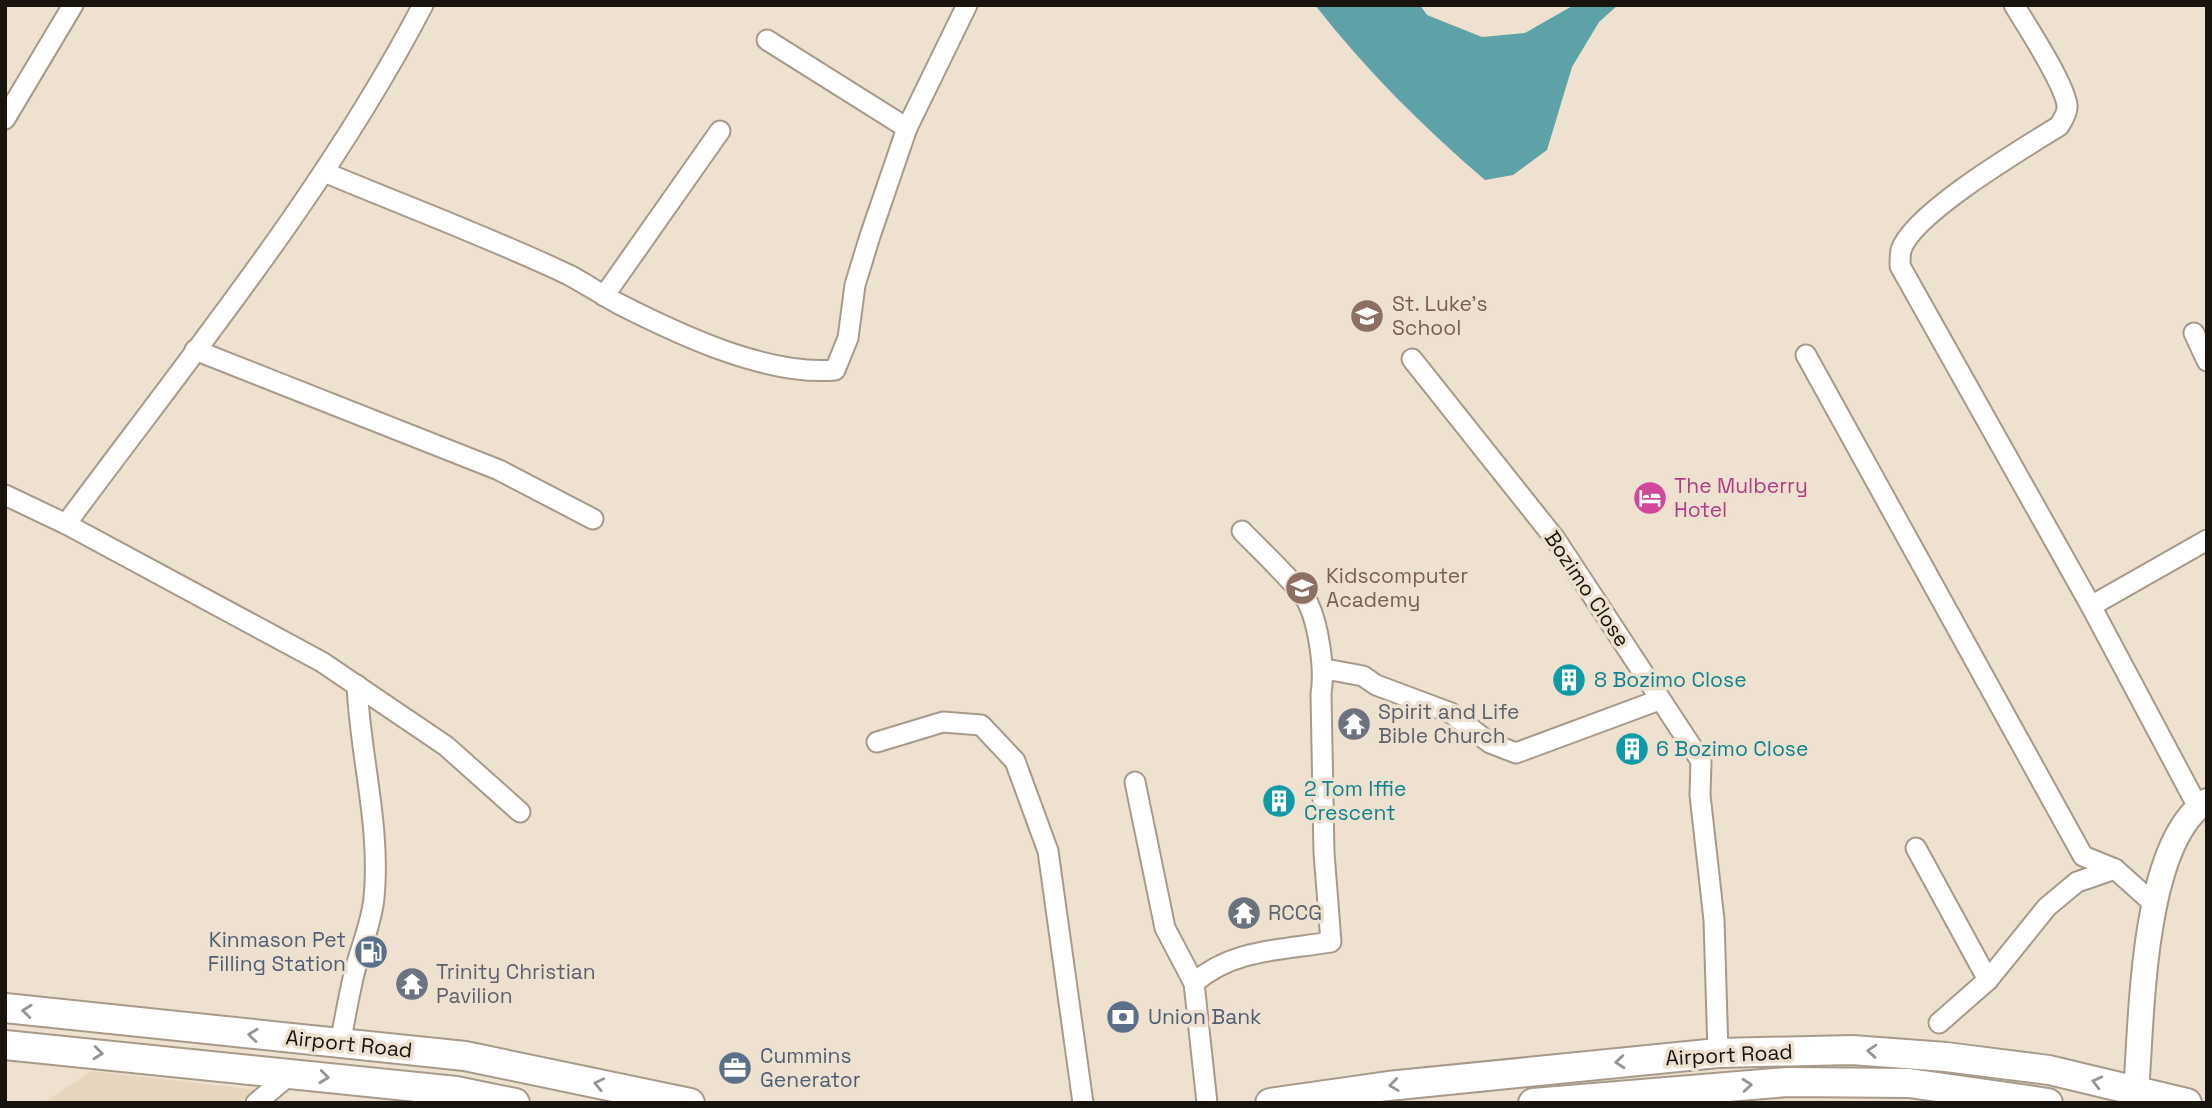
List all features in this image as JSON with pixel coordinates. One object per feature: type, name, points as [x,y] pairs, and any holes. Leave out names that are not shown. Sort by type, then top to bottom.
[{"type":"main road","name":"Airport Road","points":[[5,1008],[465,1056],[690,1103]]},
{"type":"main road","name":"Airport Road","points":[[5,1045],[456,1091],[515,1103]]},
{"type":"main road","name":"Airport Road","points":[[1270,1103],[1388,1086],[1553,1068],[1718,1053],[1852,1050],[1946,1057],[2049,1070],[2187,1103]]},
{"type":"main road","points":[[1545,1102],[1553,1068]]},
{"type":"main road","name":"Airport Road","points":[[1545,1102],[1710,1096],[1788,1082],[1909,1083],[2048,1103]]},
{"type":"street","points":[[5,119],[73,5]]},
{"type":"street","points":[[66,524],[324,172],[389,71],[423,5]]},
{"type":"street","points":[[324,172],[570,276],[604,296],[699,341],[773,364],[812,372],[835,370],[848,338],[859,273],[907,128],[967,5]]},
{"type":"street","points":[[2014,5],[2040,48],[2067,106],[2064,118],[2059,126],[1976,179],[1918,226],[1901,248],[1900,266],[2202,804],[2176,834],[2153,903],[2136,1092]]},
{"type":"street","points":[[767,40],[907,128]]},
{"type":"street","points":[[604,296],[720,131]]},
{"type":"street","points":[[2194,333],[2207,361]]},
{"type":"street","points":[[195,350],[499,470],[593,519]]},
{"type":"street","points":[[1806,355],[2083,856],[2115,869],[2153,903]]},
{"type":"street","name":"Bozimo Close","points":[[1412,359],[1556,540],[1659,700],[1684,731],[1701,761],[1700,794],[1714,920],[1718,1053]]},
{"type":"street","points":[[5,495],[66,524],[322,662],[446,746],[520,812]]},
{"type":"street","points":[[1194,983],[1213,967],[1231,958],[1331,942],[1324,853],[1321,694],[1324,674],[1308,603],[1242,531]]},
{"type":"street","points":[[2091,606],[2207,540]]},
{"type":"street","points":[[1324,674],[1331,670],[1363,676],[1376,685],[1451,713],[1490,743],[1517,753],[1659,700]]},
{"type":"street","points":[[340,1043],[352,981],[374,900],[375,856],[369,779],[359,733],[356,685]]},
{"type":"street","points":[[877,742],[943,722],[981,725],[1015,761],[1048,852],[1083,1103]]},
{"type":"street","points":[[1135,782],[1165,928],[1194,983],[1207,1103]]},
{"type":"street","points":[[1916,848],[1988,980]]},
{"type":"street","points":[[1939,1023],[1988,980],[2047,907],[2077,882],[2115,869]]},
{"type":"street","points":[[256,1103],[292,1073]]},
{"type":"shaded area","points":[[91,1071],[258,1090],[239,1103],[44,1103]]},
{"type":"water","points":[[1315,5],[1420,5],[1427,15],[1482,37],[1525,33],[1574,5],[1618,5],[1599,22],[1572,67],[1547,150],[1513,175],[1485,180],[1396,97]]},
{"type":"place","name":"St. Luke's School","points":[[1367,316]]},
{"type":"place","name":"The Mulberry Hotel","points":[[1650,498]]},
{"type":"place","name":"Kidscomputer Academy","points":[[1302,588]]},
{"type":"place","name":"8 Bozimo Close","points":[[1569,680]]},
{"type":"place","name":"Spirit and Life Bible Church","points":[[1354,724]]},
{"type":"place","name":"6 Bozimo Close","points":[[1632,749]]},
{"type":"place","name":"2 Tom Iffie Crescent","points":[[1279,801]]},
{"type":"place","name":"RCCG","points":[[1244,913]]},
{"type":"place","name":"Kinmason Pet Filling Station","points":[[371,952]]},
{"type":"place","name":"Trinity Christian Pavilion","points":[[412,984]]},
{"type":"place","name":"Union Bank","points":[[1123,1017]]},
{"type":"place","name":"Cummins Generator","points":[[735,1068]]}]
